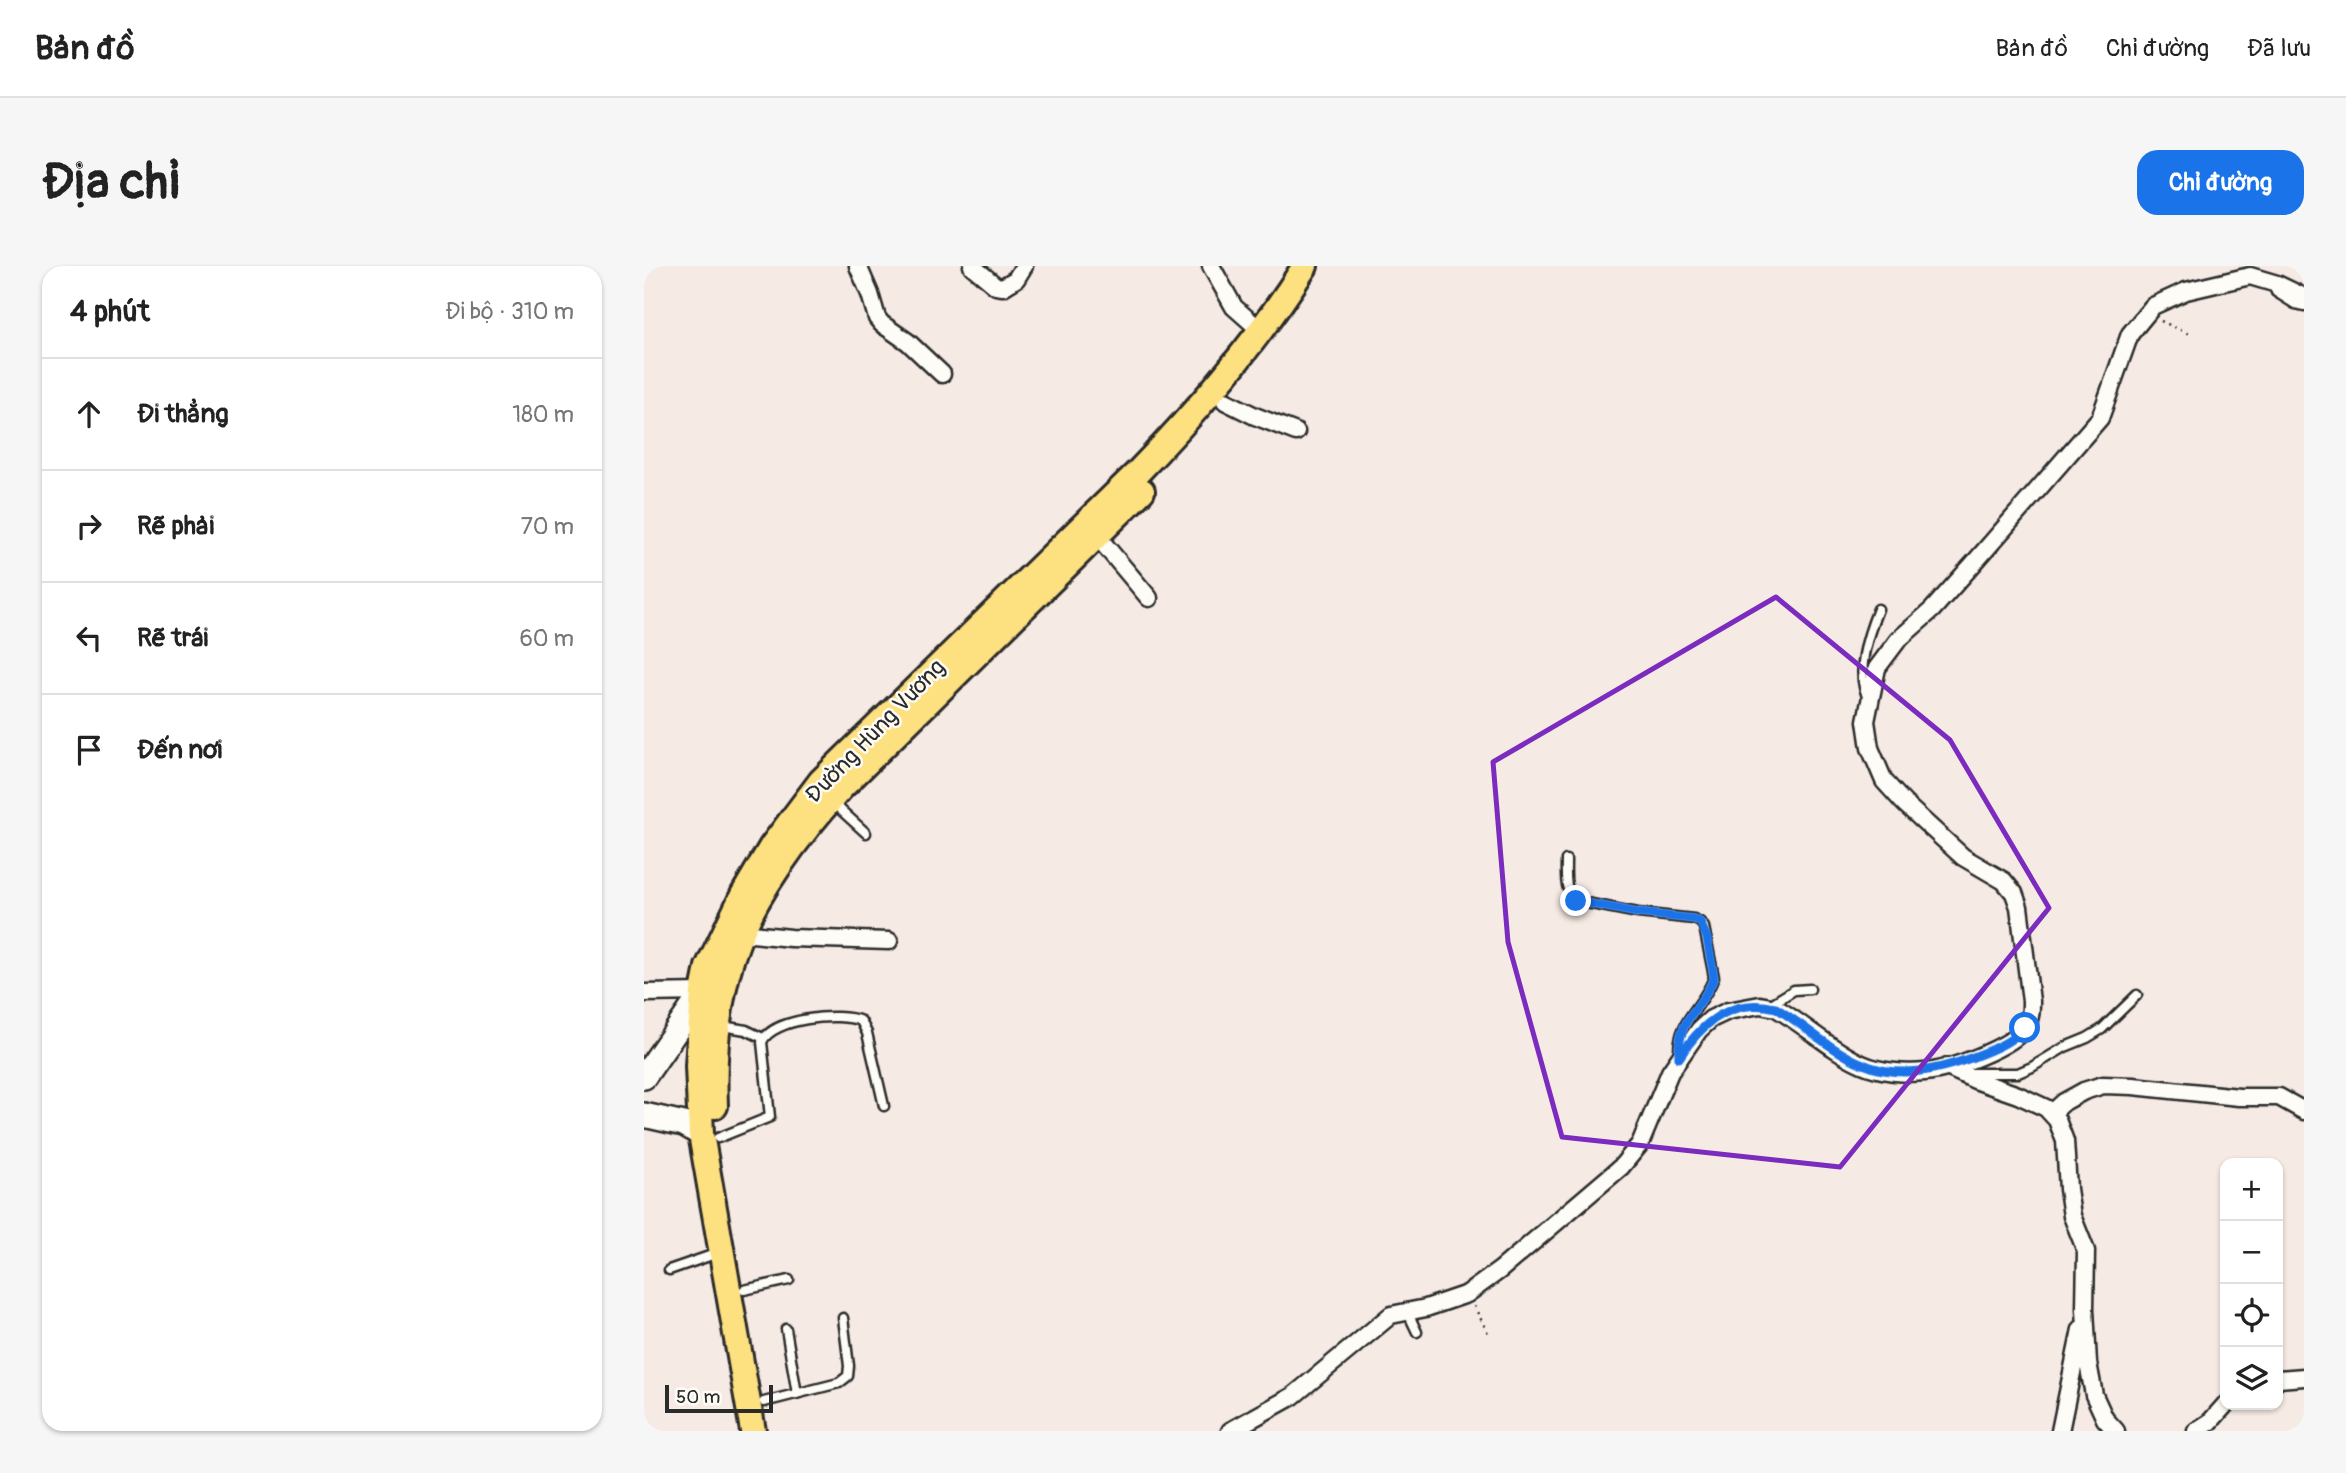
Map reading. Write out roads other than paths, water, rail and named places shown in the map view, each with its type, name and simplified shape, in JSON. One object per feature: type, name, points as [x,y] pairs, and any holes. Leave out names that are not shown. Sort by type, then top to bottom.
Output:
[{"type":"main road","name":"Đường Hùng Vương","points":[[753,1431],[712,1134],[698,1066],[713,994],[742,933],[789,851],[809,823],[1156,477],[1225,401],[1305,266]]},
{"type":"main road","name":"Đường Hùng Vương","points":[[712,1134],[719,1025],[713,994],[712,957],[743,895],[772,846],[821,781],[1184,424],[1234,365],[1267,334],[1321,266]]},
{"type":"main road","points":[[644,1077],[713,994]]},
{"type":"main road","points":[[644,1115],[712,1134]]},
{"type":"main road","name":"Đường Hùng Vương","points":[[729,1250],[744,1290],[769,1431]]},
{"type":"street","points":[[858,266],[877,318],[942,374]]},
{"type":"street","points":[[972,266],[996,286],[1003,288],[1016,279],[1024,266]]},
{"type":"street","points":[[1211,266],[1234,307],[1267,334]]},
{"type":"street","points":[[1230,1431],[1293,1396],[1391,1315],[1426,1308],[1467,1294],[1500,1270],[1621,1167],[1640,1144],[1661,1091],[1679,1058],[1699,1030],[1711,1019],[1728,1012],[1760,1005],[1768,1006],[1789,1016],[1864,1065],[1902,1072],[1954,1070],[2016,1038],[2031,1016],[2031,1001],[2019,907],[2014,893],[2004,881],[1963,857],[1904,803],[1884,780],[1870,748],[1866,721],[1877,668],[1898,640],[1931,610],[1974,563],[2100,418],[2130,334],[2153,306],[2186,291],[2250,276],[2277,284],[2304,297]]},
{"type":"street","points":[[1225,401],[1296,432]]},
{"type":"street","points":[[1097,536],[1149,598]]},
{"type":"street","points":[[742,933],[791,938],[889,941]]},
{"type":"street","points":[[644,993],[713,994]]},
{"type":"street","points":[[1954,1070],[2018,1095],[2052,1113],[2057,1119],[2065,1141],[2068,1189],[2073,1216],[2086,1251],[2085,1310],[2088,1363],[2094,1395],[2105,1419],[2116,1431]]},
{"type":"street","points":[[2052,1113],[2064,1102],[2084,1091],[2103,1085],[2239,1097],[2279,1097],[2304,1111]]},
{"type":"street","points":[[2060,1431],[2085,1310]]},
{"type":"street","points":[[2283,1379],[2304,1377]]},
{"type":"street","points":[[2196,1431],[2210,1422],[2221,1410]]},
{"type":"lane","points":[[2277,284],[2276,292],[2280,296],[2304,306]]},
{"type":"lane","points":[[1869,700],[1863,690],[1862,675],[1870,630],[1878,608]]},
{"type":"lane","points":[[830,800],[866,833]]},
{"type":"lane","points":[[1566,860],[1566,883],[1569,895],[1576,901],[1638,913],[1694,919],[1704,927],[1714,977],[1687,1020],[1678,1040],[1679,1058]]},
{"type":"lane","points":[[1768,1006],[1794,990],[1810,989]]},
{"type":"lane","points":[[1954,1070],[2018,1073],[2032,1068],[2065,1047],[2102,1029],[2137,995]]},
{"type":"lane","points":[[763,1038],[786,1023],[839,1016],[861,1021],[867,1033],[884,1106]]},
{"type":"lane","points":[[719,1025],[746,1030],[763,1038]]},
{"type":"lane","points":[[712,1134],[770,1117],[763,1038]]},
{"type":"lane","points":[[669,1270],[729,1250]]},
{"type":"lane","points":[[744,1290],[789,1280]]},
{"type":"lane","points":[[1407,1311],[1417,1332]]},
{"type":"lane","points":[[764,1402],[839,1383],[848,1376],[843,1318]]},
{"type":"lane","points":[[786,1329],[797,1394]]}]
